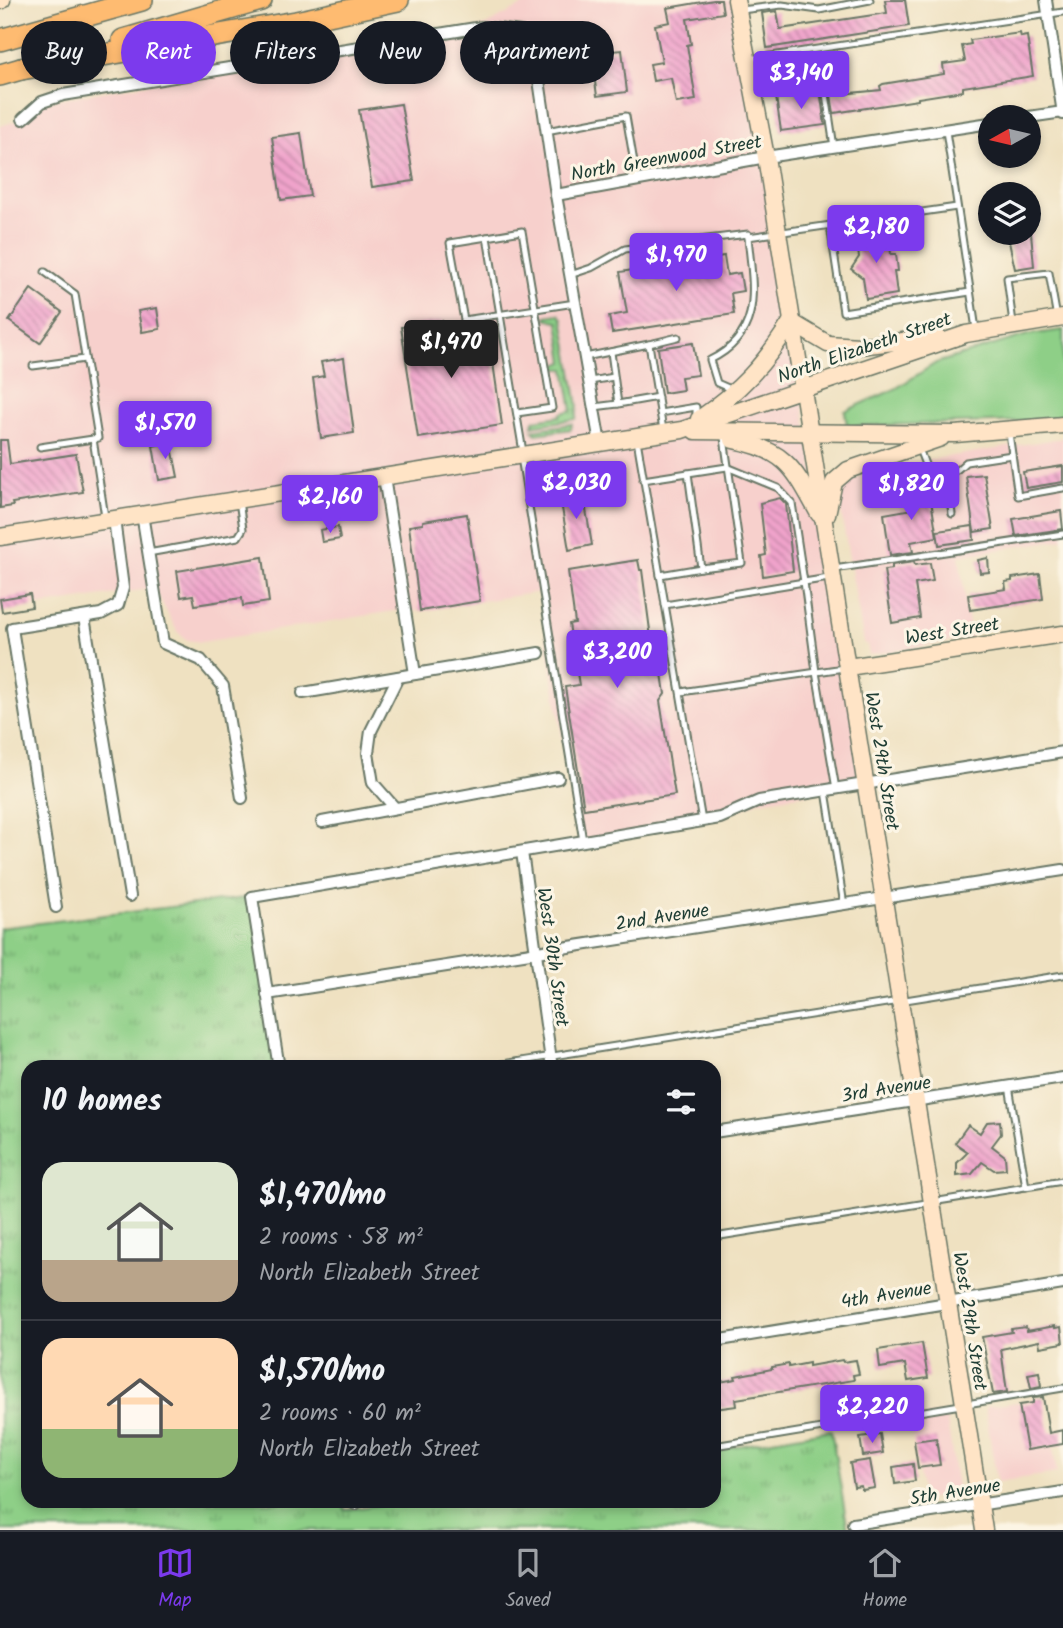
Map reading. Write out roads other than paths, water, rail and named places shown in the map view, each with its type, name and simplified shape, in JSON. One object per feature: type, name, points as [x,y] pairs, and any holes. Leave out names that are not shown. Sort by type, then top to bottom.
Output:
[{"type":"highway","points":[[0,40],[142,0]]},
{"type":"highway","points":[[107,44],[261,0]]},
{"type":"highway","points":[[107,54],[296,22],[398,0]]},
{"type":"highway","points":[[0,75],[21,69]]},
{"type":"main road","name":"West 29th Street","points":[[737,6],[766,157],[984,1530]]},
{"type":"main road","name":"North Elizabeth Street","points":[[0,537],[682,430],[971,333],[1060,318]]},
{"type":"main road","points":[[682,430],[728,399],[770,355],[791,322],[828,344],[848,345],[971,333]]},
{"type":"main road","name":"North Elizabeth Street","points":[[682,430],[810,434],[955,434],[1063,425]]},
{"type":"main road","points":[[682,430],[752,443],[774,452],[794,469],[824,523]]},
{"type":"main road","points":[[824,523],[834,482],[848,470],[955,434]]},
{"type":"main road","name":"West Street","points":[[848,667],[1063,634]]},
{"type":"street","points":[[1041,116],[1063,113],[1046,0]]},
{"type":"street","points":[[23,119],[42,102],[63,95],[482,27],[521,32],[539,80],[556,195],[600,443]]},
{"type":"street","name":"North Greenwood Street","points":[[556,195],[766,157],[978,125]]},
{"type":"street","points":[[384,477],[415,674]]},
{"type":"street","points":[[142,514],[163,643],[201,660],[223,686],[242,798]]},
{"type":"street","points":[[56,907],[12,628],[101,614],[118,605],[123,588],[109,520]]},
{"type":"street","points":[[84,617],[130,896]]},
{"type":"street","points":[[303,693],[539,653]]},
{"type":"street","points":[[396,808],[373,783],[368,753],[371,732],[398,677]]},
{"type":"street","points":[[278,1060],[252,897],[720,818],[759,802],[1063,752]]},
{"type":"street","points":[[322,822],[558,778]]},
{"type":"street","name":"West 30th Street","points":[[522,852],[551,1060]]},
{"type":"street","name":"2nd Avenue","points":[[267,994],[1063,870]]},
{"type":"street","name":"3rd Avenue","points":[[721,1131],[1063,1078]]},
{"type":"street","name":"4th Avenue","points":[[721,1339],[1063,1284]]},
{"type":"street","name":"5th Avenue","points":[[853,1524],[1063,1492]]},
{"type":"lane","points":[[737,6],[782,5],[819,10],[870,0]]},
{"type":"lane","points":[[747,59],[1063,12]]},
{"type":"lane","points":[[752,84],[823,74],[834,147]]},
{"type":"lane","points":[[546,131],[626,116],[637,180]]},
{"type":"lane","points":[[946,130],[970,292],[971,333]]},
{"type":"lane","points":[[748,237],[957,207]]},
{"type":"lane","points":[[831,226],[843,312],[970,292]]},
{"type":"lane","points":[[517,413],[552,408],[535,309],[522,231],[450,243],[464,320],[500,314],[535,309],[575,303]]},
{"type":"lane","points":[[570,275],[591,268],[625,249],[748,234],[752,282],[751,319],[726,352],[710,360],[717,383],[736,391]]},
{"type":"lane","points":[[487,237],[583,841]]},
{"type":"lane","points":[[40,447],[98,438],[75,294],[45,272]]},
{"type":"lane","points":[[1014,326],[1007,278],[1049,272],[1060,318]]},
{"type":"lane","points":[[585,357],[678,337]]},
{"type":"lane","points":[[649,344],[664,433]]},
{"type":"lane","points":[[611,352],[618,404]]},
{"type":"lane","points":[[33,366],[85,359]]},
{"type":"lane","points":[[590,381],[614,377]]},
{"type":"lane","points":[[594,407],[658,397]]},
{"type":"lane","points":[[660,413],[696,407],[696,420]]},
{"type":"lane","points":[[1009,429],[1018,496],[1063,488]]},
{"type":"lane","points":[[636,437],[702,821]]},
{"type":"lane","points":[[660,575],[742,563],[724,438]]},
{"type":"lane","points":[[93,439],[109,520]]},
{"type":"lane","points":[[918,446],[926,467],[933,474],[957,470],[965,462],[1012,455]]},
{"type":"lane","points":[[643,480],[727,467],[778,488],[792,503],[816,672],[844,905]]},
{"type":"lane","points":[[946,472],[952,514]]},
{"type":"lane","points":[[688,473],[701,568]]},
{"type":"lane","points":[[148,554],[238,537],[243,530],[239,499]]},
{"type":"lane","points":[[665,605],[804,582],[832,573],[1063,534]]},
{"type":"lane","points":[[681,692],[848,667]]},
{"type":"lane","points":[[562,1060],[1063,975]]},
{"type":"lane","points":[[1009,1086],[1026,1187]]},
{"type":"lane","points":[[721,1236],[1063,1181]]},
{"type":"lane","points":[[721,1445],[1063,1388]]}]
